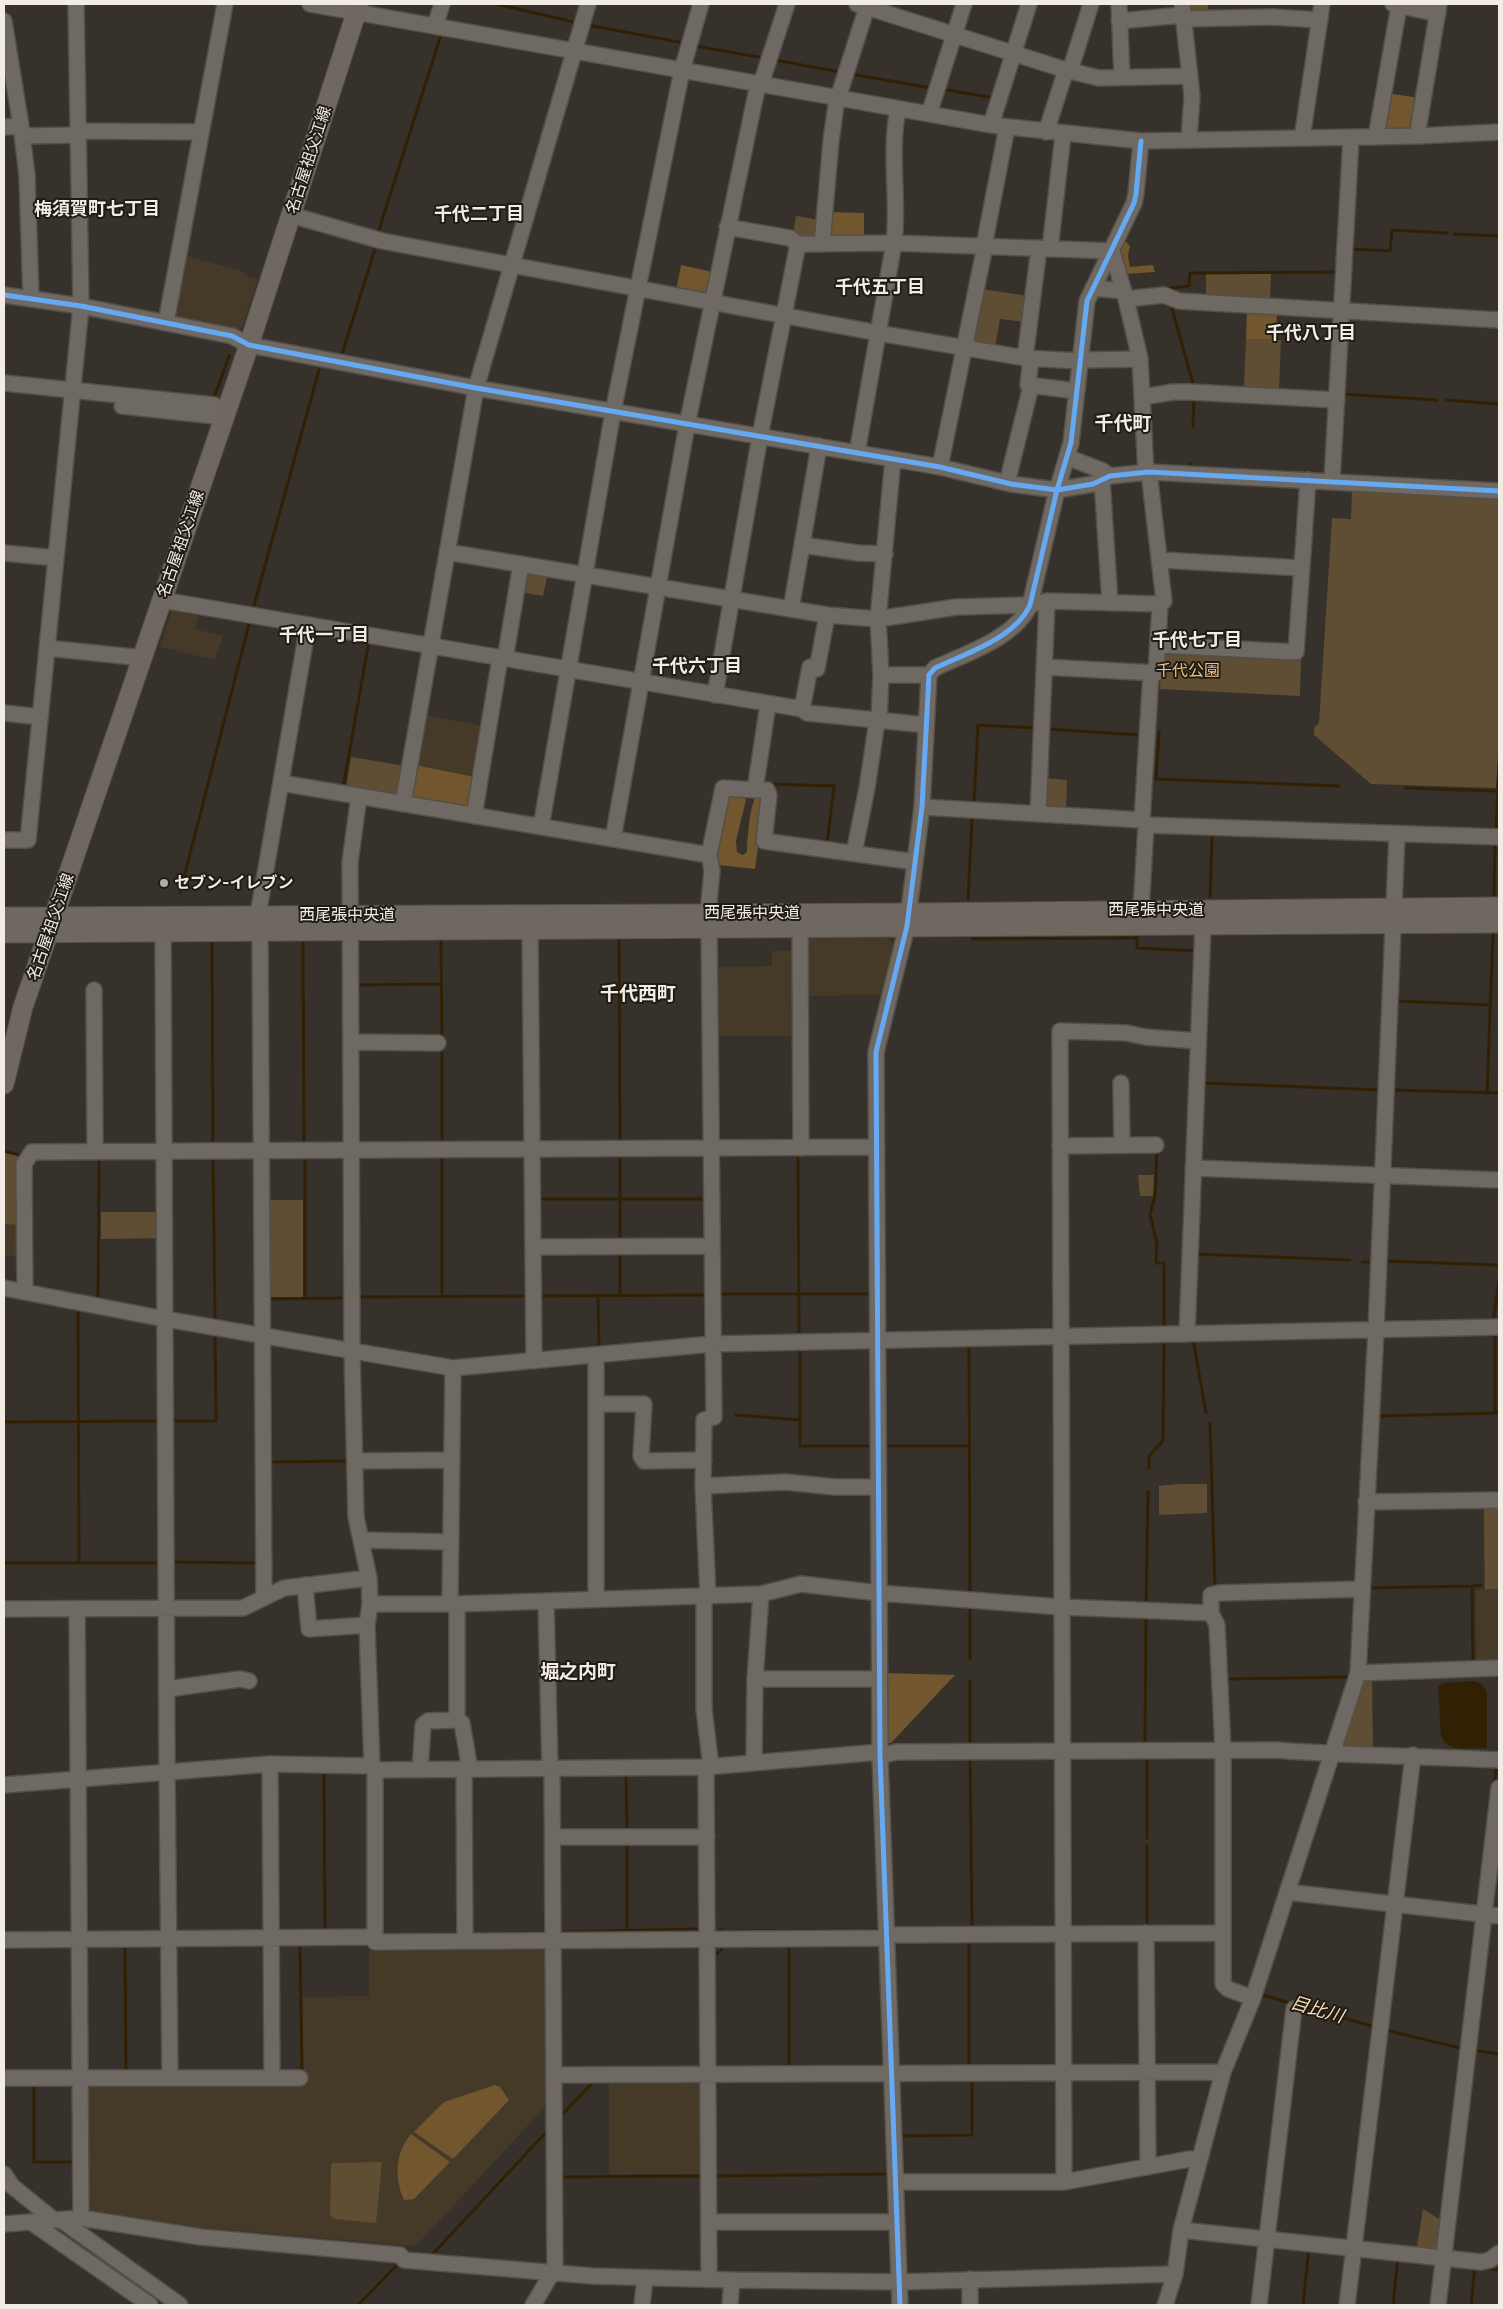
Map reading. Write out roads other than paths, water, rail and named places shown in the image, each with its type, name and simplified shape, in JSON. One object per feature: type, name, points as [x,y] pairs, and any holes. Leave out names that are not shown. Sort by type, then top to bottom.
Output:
[{"type":"main road","name":"名古屋祖父江線","points":[[4,1084],[23,1007],[249,345],[358,8]]},
{"type":"main road","name":"西尾張中央道","points":[[4,933],[52,924],[908,920],[1203,925],[1393,916],[1499,907]]},
{"type":"main road","name":"西尾張中央道","points":[[351,923],[530,928],[709,920],[800,927],[908,920],[1141,910],[1393,916],[1499,923]]},
{"type":"main road","name":"西尾張中央道","points":[[4,917],[52,924],[163,932],[259,923]]},
{"type":"street","points":[[4,840],[28,840],[81,306],[76,4]]},
{"type":"street","points":[[162,322],[196,135],[219,35],[224,4]]},
{"type":"street","points":[[310,4],[358,8],[435,26],[573,51],[991,125],[1063,134],[1140,141],[1350,138],[1499,132]]},
{"type":"street","points":[[435,26],[442,4]]},
{"type":"street","points":[[404,804],[476,388],[588,4]]},
{"type":"street","points":[[541,827],[614,412],[638,288],[682,70],[701,4]]},
{"type":"street","points":[[613,839],[687,425],[727,227],[760,84],[786,4]]},
{"type":"street","points":[[929,114],[964,4]]},
{"type":"street","points":[[991,125],[1029,4]]},
{"type":"street","points":[[1046,132],[1091,4]]},
{"type":"street","points":[[1119,4],[1122,77]]},
{"type":"street","points":[[1302,138],[1322,4]]},
{"type":"street","points":[[822,244],[830,141],[838,98],[864,5],[1013,54],[1068,71],[1099,78],[1190,76]]},
{"type":"street","points":[[1376,137],[1396,5],[1439,9],[1417,136]]},
{"type":"street","points":[[1119,21],[1183,12],[1320,20]]},
{"type":"street","points":[[1183,12],[1192,96],[1189,140]]},
{"type":"street","points":[[4,22],[22,131],[28,184],[31,298]]},
{"type":"street","points":[[857,453],[894,243],[896,220],[893,134],[898,109]]},
{"type":"street","points":[[4,127],[22,131],[78,134],[196,135]]},
{"type":"street","points":[[940,468],[1007,127]]},
{"type":"street","points":[[1007,483],[1030,386],[1028,386],[1028,358],[1063,134]]},
{"type":"street","points":[[1332,481],[1350,138]]},
{"type":"street","points":[[900,2305],[880,1754],[876,1052],[908,920],[922,806],[929,675],[936,668],[1014,628],[1025,616],[1030,605],[1057,490],[1071,443],[1086,301],[1112,251],[1136,194],[1140,141]]},
{"type":"street","points":[[291,216],[382,241],[964,348],[1028,358],[1080,360],[1140,359]]},
{"type":"street","points":[[727,227],[790,238],[798,244],[894,243],[1112,251]]},
{"type":"street","points":[[715,695],[760,436],[798,244]]},
{"type":"street","points":[[1045,667],[1156,673],[1160,604],[1164,601],[1147,472],[1140,359],[1125,295],[1112,251]]},
{"type":"street","points":[[1093,288],[1125,295],[1164,295],[1180,301],[1499,320]]},
{"type":"street","points":[[4,295],[81,306],[232,336],[249,345],[476,388],[893,459],[1007,483],[1057,490],[1093,484],[1106,478],[1147,472],[1499,491]]},
{"type":"street","points":[[4,383],[224,417]]},
{"type":"street","points":[[1030,386],[1077,391]]},
{"type":"street","points":[[1143,397],[1173,392],[1190,392],[1198,394],[1337,400]]},
{"type":"street","points":[[4,393],[72,395]]},
{"type":"street","points":[[791,609],[818,446]]},
{"type":"street","points":[[1067,457],[1103,471],[1106,478],[1110,603]]},
{"type":"street","points":[[854,853],[878,721],[881,675],[878,619],[893,459]]},
{"type":"street","points":[[1158,645],[1296,652],[1308,480]]},
{"type":"street","points":[[802,545],[858,553],[884,554]]},
{"type":"street","points":[[447,552],[827,615],[878,619],[956,607],[1030,605],[1047,601],[1160,604]]},
{"type":"street","points":[[4,553],[56,558]]},
{"type":"street","points":[[1160,560],[1302,568]]},
{"type":"street","points":[[474,816],[521,564]]},
{"type":"street","points":[[162,600],[802,709],[807,713],[926,726]]},
{"type":"street","points":[[1038,814],[1047,601]]},
{"type":"street","points":[[802,709],[810,667],[817,669],[827,615]]},
{"type":"street","points":[[264,1597],[259,923],[308,625]]},
{"type":"street","points":[[47,648],[143,658]]},
{"type":"street","points":[[1141,910],[1151,673]]},
{"type":"street","points":[[881,675],[929,675]]},
{"type":"street","points":[[754,790],[768,704]]},
{"type":"street","points":[[4,713],[40,717]]},
{"type":"street","points":[[281,783],[709,855]]},
{"type":"street","points":[[708,2279],[707,1838],[709,1767],[704,1709],[706,1596],[703,1486],[704,1420],[714,1417],[709,920],[712,870],[709,855],[723,788],[766,790],[769,795],[764,842],[915,862]]},
{"type":"street","points":[[359,796],[350,862],[352,1351],[356,1517],[369,1578],[370,1604],[367,1625],[373,1768],[375,1942],[1222,1933]]},
{"type":"street","points":[[922,806],[1144,822],[1396,835],[1499,837]]},
{"type":"street","points":[[1165,2305],[1175,2274],[1182,2230],[1222,2072],[1254,1998],[1358,1673],[1376,1330],[1396,835]]},
{"type":"street","points":[[1187,1334],[1203,925]]},
{"type":"street","points":[[800,927],[801,1148]]},
{"type":"street","points":[[530,928],[534,1361]]},
{"type":"street","points":[[163,932],[170,2078]]},
{"type":"street","points":[[94,990],[95,1152]]},
{"type":"street","points":[[1064,2182],[1060,1031],[1127,1033],[1145,1037],[1198,1041]]},
{"type":"street","points":[[351,1042],[438,1043]]},
{"type":"street","points":[[1122,1082],[1122,1145]]},
{"type":"street","points":[[1060,1146],[1156,1145]]},
{"type":"street","points":[[25,1292],[24,1164],[32,1152],[877,1147]]},
{"type":"street","points":[[1194,1168],[1499,1180]]},
{"type":"street","points":[[533,1247],[711,1246]]},
{"type":"street","points":[[4,1288],[165,1319],[453,1368],[712,1344],[1499,1327]]},
{"type":"street","points":[[596,1355],[594,1541],[596,1598]]},
{"type":"street","points":[[453,1368],[451,1542],[457,1720]]},
{"type":"street","points":[[596,1404],[644,1404],[640,1456],[644,1461],[704,1460]]},
{"type":"street","points":[[355,1461],[452,1460]]},
{"type":"street","points":[[703,1486],[785,1482],[835,1487],[878,1487]]},
{"type":"street","points":[[1366,1502],[1499,1500]]},
{"type":"street","points":[[361,1540],[451,1542]]},
{"type":"street","points":[[4,1609],[243,1608],[284,1588],[369,1578]]},
{"type":"street","points":[[370,1604],[454,1604],[761,1594],[801,1584],[879,1593],[1061,1607],[1211,1613]]},
{"type":"street","points":[[305,1586],[309,1630],[367,1625]]},
{"type":"street","points":[[1254,1998],[1228,1989],[1223,1984],[1222,1750],[1217,1625],[1211,1613],[1211,1595],[1219,1593],[1362,1589]]},
{"type":"street","points":[[754,1763],[755,1679],[761,1594]]},
{"type":"street","points":[[533,2305],[554,2274],[553,1837],[546,1601]]},
{"type":"street","points":[[77,1609],[81,2218]]},
{"type":"street","points":[[1358,1673],[1499,1668]]},
{"type":"street","points":[[167,1689],[240,1678],[249,1681]]},
{"type":"street","points":[[755,1679],[879,1679]]},
{"type":"street","points":[[420,1770],[423,1725],[428,1721],[457,1720],[462,1723],[467,1770],[465,1941]]},
{"type":"street","points":[[4,1784],[270,1764],[420,1770],[709,1767],[880,1754],[885,1756],[889,1752],[1276,1750],[1499,1760]]},
{"type":"street","points":[[1347,2305],[1412,1755]]},
{"type":"street","points":[[270,1764],[272,2078]]},
{"type":"street","points":[[1438,2305],[1492,1915],[1499,1788]]},
{"type":"street","points":[[553,1837],[707,1838]]},
{"type":"street","points":[[1287,1892],[1492,1915]]},
{"type":"street","points":[[1146,1933],[1148,2167]]},
{"type":"street","points":[[4,1940],[375,1937]]},
{"type":"street","points":[[1259,2305],[1294,2009]]},
{"type":"street","points":[[554,2075],[1222,2072]]},
{"type":"street","points":[[4,2078],[300,2078]]},
{"type":"street","points":[[896,2182],[1064,2182],[1199,2159]]},
{"type":"street","points":[[4,2174],[12,2186],[57,2220],[180,2305]]},
{"type":"street","points":[[4,2224],[81,2218],[201,2237],[400,2255],[404,2260],[554,2274],[645,2278],[899,2282],[1175,2274]]},
{"type":"street","points":[[32,2222],[150,2305]]},
{"type":"street","points":[[709,2222],[897,2222]]},
{"type":"street","points":[[1182,2230],[1481,2262],[1490,2260],[1499,2254]]},
{"type":"street","points":[[642,2305],[645,2278]]},
{"type":"street","points":[[970,2279],[970,2305]]},
{"type":"street","points":[[730,2305],[732,2280]]},
{"type":"waterway","points":[[496,4],[578,23]]},
{"type":"waterway","points":[[587,25],[684,43]]},
{"type":"waterway","points":[[378,233],[440,38]]},
{"type":"waterway","points":[[694,48],[695,46],[764,58]]},
{"type":"waterway","points":[[774,60],[841,72]]},
{"type":"waterway","points":[[851,74],[931,88]]},
{"type":"waterway","points":[[942,89],[994,98]]},
{"type":"waterway","points":[[1350,249],[1390,251],[1392,230],[1447,233]]},
{"type":"waterway","points":[[1454,234],[1499,236]]},
{"type":"waterway","points":[[341,357],[376,246]]},
{"type":"waterway","points":[[1166,289],[1189,286],[1190,273],[1339,272]]},
{"type":"waterway","points":[[1171,305],[1194,387],[1196,387]]},
{"type":"waterway","points":[[213,401],[229,356]]},
{"type":"waterway","points":[[253,609],[319,370]]},
{"type":"waterway","points":[[1342,394],[1437,400]]},
{"type":"waterway","points":[[1193,427],[1194,398]]},
{"type":"waterway","points":[[1446,400],[1499,404]]},
{"type":"waterway","points":[[1190,464],[1190,469]]},
{"type":"waterway","points":[[180,893],[250,620]]},
{"type":"waterway","points":[[343,788],[369,641]]},
{"type":"waterway","points":[[974,803],[978,725],[1036,728]]},
{"type":"waterway","points":[[1047,729],[1140,735]]},
{"type":"waterway","points":[[1159,732],[1156,779],[1339,786]]},
{"type":"waterway","points":[[1496,832],[1499,765]]},
{"type":"waterway","points":[[767,784],[834,786],[827,844]]},
{"type":"waterway","points":[[1405,788],[1498,791]]},
{"type":"waterway","points":[[968,899],[972,820]]},
{"type":"waterway","points":[[1210,897],[1212,837]]},
{"type":"waterway","points":[[1494,895],[1495,841]]},
{"type":"waterway","points":[[1487,1093],[1493,935]]},
{"type":"waterway","points":[[972,939],[1137,938],[1137,948],[1198,951]]},
{"type":"waterway","points":[[619,940],[620,1145]]},
{"type":"waterway","points":[[441,941],[442,1041]]},
{"type":"waterway","points":[[303,942],[304,1146]]},
{"type":"waterway","points":[[212,943],[213,1147]]},
{"type":"waterway","points":[[358,985],[441,984]]},
{"type":"waterway","points":[[1397,1001],[1490,1005]]},
{"type":"waterway","points":[[442,1047],[442,1146]]},
{"type":"waterway","points":[[1202,1083],[1382,1090]]},
{"type":"waterway","points":[[1392,1090],[1499,1093]]},
{"type":"waterway","points":[[1157,1150],[1155,1196],[1150,1214],[1157,1244],[1156,1263],[1164,1263],[1164,1329]]},
{"type":"waterway","points":[[4,1151],[24,1156]]},
{"type":"waterway","points":[[798,1154],[799,1337]]},
{"type":"waterway","points":[[305,1155],[305,1298]]},
{"type":"waterway","points":[[442,1155],[442,1296]]},
{"type":"waterway","points":[[620,1155],[620,1241]]},
{"type":"waterway","points":[[98,1300],[99,1156]]},
{"type":"waterway","points":[[213,1156],[216,1322]]},
{"type":"waterway","points":[[538,1199],[706,1199]]},
{"type":"waterway","points":[[620,1251],[620,1295]]},
{"type":"waterway","points":[[1195,1254],[1350,1260]]},
{"type":"waterway","points":[[1386,1261],[1496,1265]]},
{"type":"waterway","points":[[1362,1262],[1373,1262]]},
{"type":"waterway","points":[[1493,1323],[1499,1279]]},
{"type":"waterway","points":[[717,1294],[871,1294]]},
{"type":"waterway","points":[[598,1295],[599,1350]]},
{"type":"waterway","points":[[538,1296],[706,1295]]},
{"type":"waterway","points":[[357,1297],[528,1296]]},
{"type":"waterway","points":[[268,1299],[348,1298]]},
{"type":"waterway","points":[[78,1309],[79,1563]]},
{"type":"waterway","points":[[171,1421],[216,1421],[215,1333]]},
{"type":"waterway","points":[[1495,1333],[1495,1413]]},
{"type":"waterway","points":[[1149,1468],[1149,1456],[1162,1442],[1163,1436],[1164,1340]]},
{"type":"waterway","points":[[1193,1340],[1206,1413]]},
{"type":"waterway","points":[[969,1345],[970,1596]]},
{"type":"waterway","points":[[800,1347],[800,1446],[873,1446]]},
{"type":"waterway","points":[[1376,1416],[1499,1413]]},
{"type":"waterway","points":[[736,1415],[800,1420]]},
{"type":"waterway","points":[[4,1422],[160,1421]]},
{"type":"waterway","points":[[1210,1423],[1215,1589]]},
{"type":"waterway","points":[[884,1446],[970,1446]]},
{"type":"waterway","points":[[268,1462],[349,1461]]},
{"type":"waterway","points":[[1144,1604],[1146,1604],[1148,1492]]},
{"type":"waterway","points":[[171,1562],[259,1563]]},
{"type":"waterway","points":[[4,1563],[161,1563]]},
{"type":"waterway","points":[[1473,1664],[1472,1586],[1481,1585]]},
{"type":"waterway","points":[[1367,1588],[1472,1586]]},
{"type":"waterway","points":[[970,1605],[970,1659]]},
{"type":"waterway","points":[[1145,1745],[1146,1615]]},
{"type":"waterway","points":[[1225,1679],[1351,1677]]},
{"type":"waterway","points":[[970,1681],[970,1745]]},
{"type":"waterway","points":[[970,1757],[972,1929]]},
{"type":"waterway","points":[[1147,1758],[1147,1838]]},
{"type":"waterway","points":[[1494,1786],[1496,1769]]},
{"type":"waterway","points":[[324,1772],[325,1934]]},
{"type":"waterway","points":[[626,1774],[627,1833]]},
{"type":"waterway","points":[[627,1842],[627,1930]]},
{"type":"waterway","points":[[1147,1846],[1147,1928]]},
{"type":"waterway","points":[[562,1932],[697,1929]]},
{"type":"waterway","points":[[730,1931],[877,1930]]},
{"type":"waterway","points":[[473,1934],[544,1933]]},
{"type":"waterway","points":[[428,1934],[457,1934]]},
{"type":"waterway","points":[[969,1938],[969,2068]]},
{"type":"waterway","points":[[300,1943],[302,2072]]},
{"type":"waterway","points":[[125,1944],[126,2073]]},
{"type":"waterway","points":[[789,1947],[789,2069]]},
{"type":"waterway","points":[[713,1957],[723,1948]]},
{"type":"waterway","name":"目比川","points":[[1259,1994],[1293,2004]]},
{"type":"waterway","name":"目比川","points":[[1299,2005],[1375,2027],[1375,2025]]},
{"type":"waterway","name":"目比川","points":[[1385,2030],[1460,2048]]},
{"type":"waterway","name":"目比川","points":[[1479,2051],[1499,2054]]},
{"type":"waterway","points":[[899,2136],[972,2135],[972,2077]]},
{"type":"waterway","points":[[560,2117],[595,2080]]},
{"type":"waterway","points":[[1200,2129],[1213,2082]]},
{"type":"waterway","points":[[34,2083],[34,2162],[76,2162]]},
{"type":"waterway","points":[[429,2258],[549,2129]]},
{"type":"waterway","points":[[714,2176],[890,2174]]},
{"type":"waterway","points":[[559,2177],[703,2176]]},
{"type":"waterway","points":[[1303,2305],[1309,2248]]},
{"type":"waterway","points":[[1393,2305],[1398,2258]]},
{"type":"waterway","points":[[358,2305],[397,2265]]},
{"type":"waterway","points":[[1471,2305],[1475,2267]]},
{"type":"waterway","points":[[1484,2268],[1499,2270]]},
{"type":"place","name":"セブン-イレブン","points":[[164,883]]},
{"type":"district","name":"梅須賀町七丁目","points":[[97,210]]},
{"type":"district","name":"千代二丁目","points":[[479,215]]},
{"type":"district","name":"千代五丁目","points":[[880,288]]},
{"type":"district","name":"千代八丁目","points":[[1311,334]]},
{"type":"district","name":"千代町","points":[[1123,424]]},
{"type":"district","name":"千代一丁目","points":[[324,636]]},
{"type":"district","name":"千代七丁目","points":[[1197,641]]},
{"type":"district","name":"千代六丁目","points":[[697,667]]},
{"type":"district","name":"千代西町","points":[[638,994]]},
{"type":"district","name":"堀之内町","points":[[578,1672]]},
{"type":"park label","name":"千代公園","points":[[1188,671]]}]
